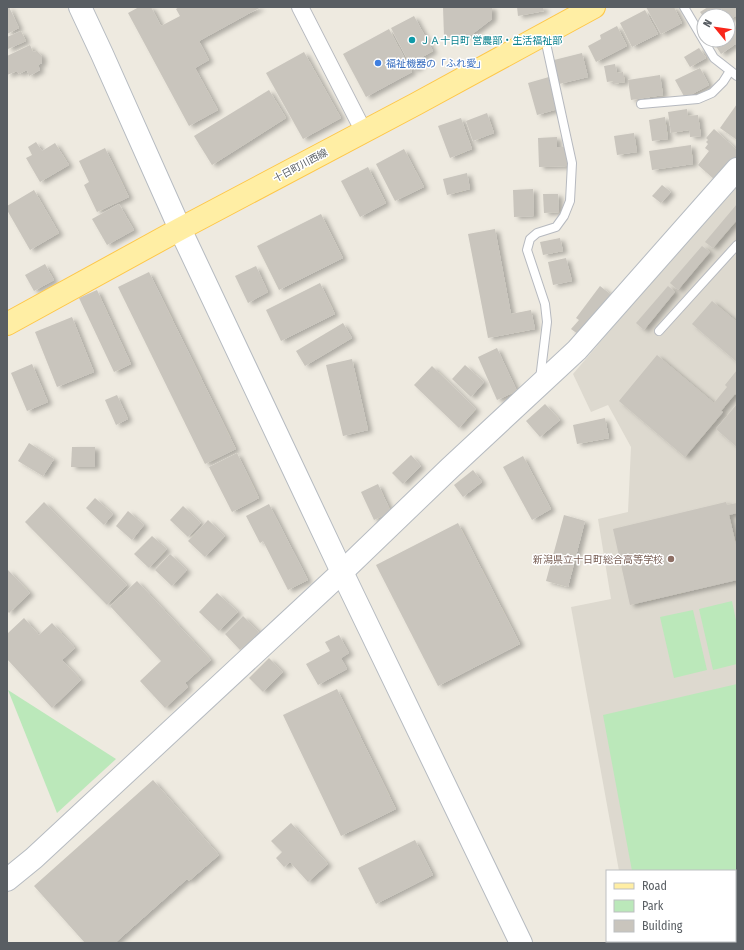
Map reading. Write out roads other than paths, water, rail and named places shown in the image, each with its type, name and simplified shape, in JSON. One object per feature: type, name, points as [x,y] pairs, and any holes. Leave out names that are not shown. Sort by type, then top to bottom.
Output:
[{"type":"main road","name":"十日町川西線","points":[[7,324],[180,229],[364,132],[594,7]]},
{"type":"street","points":[[80,7],[180,229],[342,572],[521,943]]},
{"type":"street","points":[[300,7],[364,132]]},
{"type":"street","points":[[7,880],[40,852],[342,572],[450,468],[577,350],[737,169]]},
{"type":"lane","points":[[641,104],[698,99],[712,93],[734,74],[714,58],[684,7]]},
{"type":"lane","points":[[539,385],[547,322],[544,304],[527,250],[530,239],[537,233],[556,227],[564,216],[570,201],[572,163],[544,34]]},
{"type":"lane","points":[[659,331],[737,245]]},
{"type":"place","name":"ＪＡ十日町 営農部・生活福祉部","points":[[412,40]]},
{"type":"place","name":"福祉機器の「ふれ愛」","points":[[378,63]]},
{"type":"place","name":"新潟県立十日町総合高等学校","points":[[671,559]]}]
